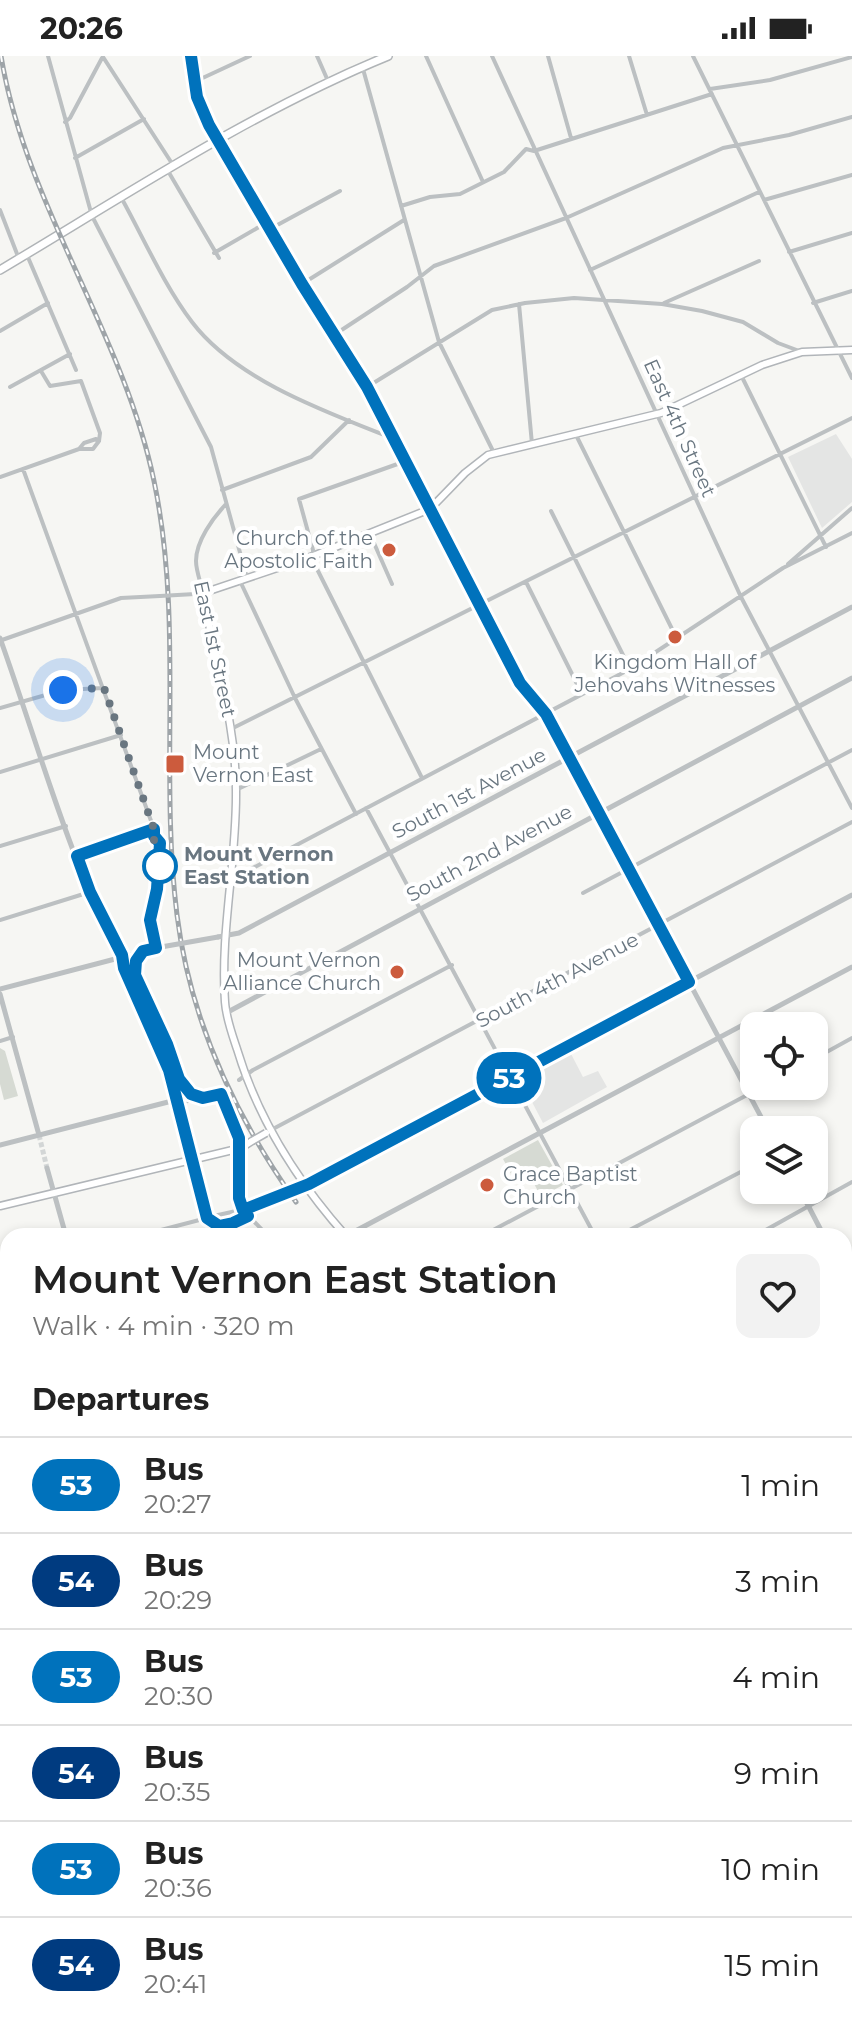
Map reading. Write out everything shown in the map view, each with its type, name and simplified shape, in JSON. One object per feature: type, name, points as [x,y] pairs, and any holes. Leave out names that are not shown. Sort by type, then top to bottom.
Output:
[{"type":"main road","points":[[0,270],[218,141],[328,81],[388,56]]},
{"type":"main road","points":[[199,594],[313,556],[430,509],[481,459],[495,453],[655,415],[762,365],[802,352],[852,350]]},
{"type":"main road","name":"East 1st Street","points":[[199,594],[231,729],[236,790],[232,879],[222,936],[226,1013],[242,1078],[292,1191],[336,1228]]},
{"type":"main road","points":[[0,1206],[241,1148],[266,1133]]},
{"type":"street","points":[[48,56],[92,216],[211,447],[243,580],[295,698],[356,814]]},
{"type":"street","points":[[65,122],[103,56],[144,119],[219,258]]},
{"type":"street","points":[[191,56],[202,111],[218,141],[367,387],[520,683],[546,714],[740,1078]]},
{"type":"street","points":[[194,82],[250,56]]},
{"type":"street","points":[[317,56],[328,81]]},
{"type":"street","points":[[426,56],[483,182]]},
{"type":"street","name":"East 4th Street","points":[[492,56],[741,597],[852,808]]},
{"type":"street","points":[[548,56],[571,138]]},
{"type":"street","points":[[629,56],[647,115]]},
{"type":"street","points":[[693,56],[852,378]]},
{"type":"street","points":[[401,206],[430,197],[460,194],[504,172],[526,149],[534,151],[711,91],[770,80],[852,57]]},
{"type":"street","points":[[362,67],[439,342],[495,453]]},
{"type":"street","points":[[334,335],[434,266],[566,218],[697,158],[736,144],[789,135],[852,117]]},
{"type":"street","points":[[75,158],[144,119]]},
{"type":"street","points":[[764,200],[852,175]]},
{"type":"street","points":[[214,253],[340,191]]},
{"type":"street","points":[[590,270],[760,192]]},
{"type":"street","points":[[122,199],[178,300],[207,340],[266,382],[394,439]]},
{"type":"street","points":[[0,210],[48,303],[76,370]]},
{"type":"street","points":[[302,284],[404,220]]},
{"type":"street","points":[[789,252],[852,233]]},
{"type":"street","points":[[662,304],[759,261]]},
{"type":"street","points":[[813,303],[852,291]]},
{"type":"street","points":[[367,387],[492,310],[574,298],[662,304],[743,322],[778,343],[802,352]]},
{"type":"street","points":[[0,331],[48,303]]},
{"type":"street","points":[[519,304],[532,444]]},
{"type":"street","points":[[10,387],[70,354]]},
{"type":"street","points":[[41,371],[50,386],[81,381],[100,433],[93,449],[79,449]]},
{"type":"street","points":[[741,375],[826,547]]},
{"type":"street","points":[[231,729],[852,418]]},
{"type":"street","points":[[222,490],[311,457],[349,420]]},
{"type":"street","points":[[576,435],[677,639]]},
{"type":"street","points":[[0,477],[79,449],[92,439],[99,441]]},
{"type":"street","points":[[406,461],[299,499],[313,561],[422,778]]},
{"type":"street","points":[[23,469],[154,829],[154,873],[147,908],[159,947]]},
{"type":"street","name":"East 1st Street","points":[[199,594],[198,550],[226,503]]},
{"type":"street","points":[[232,879],[630,669],[783,568],[852,508]]},
{"type":"street","points":[[551,511],[630,669]]},
{"type":"street","points":[[783,568],[852,533]]},
{"type":"street","points":[[370,534],[392,584]]},
{"type":"street","points":[[526,582],[582,694]]},
{"type":"street","points":[[199,594],[121,598],[0,640],[90,892],[135,975],[179,1079],[187,1091],[203,1098]]},
{"type":"street","name":"South 1st Avenue","points":[[0,992],[122,955],[239,933],[852,607]]},
{"type":"street","name":"South 2nd Avenue","points":[[226,1013],[852,678]]},
{"type":"street","points":[[0,708],[63,690],[104,688]]},
{"type":"street","points":[[0,772],[121,735]]},
{"type":"street","points":[[236,790],[321,749]]},
{"type":"street","points":[[583,893],[852,750]]},
{"type":"street","points":[[366,808],[591,1228]]},
{"type":"street","name":"South 4th Avenue","points":[[266,1133],[852,822]]},
{"type":"street","points":[[0,846],[66,826]]},
{"type":"street","points":[[77,856],[154,829]]},
{"type":"street","points":[[0,920],[90,892]]},
{"type":"street","points":[[292,1191],[852,895]]},
{"type":"street","points":[[135,975],[136,961],[143,951]]},
{"type":"street","points":[[122,955],[124,968],[156,1028],[180,1102],[209,1228]]},
{"type":"street","points":[[242,1078],[452,965]]},
{"type":"street","points":[[361,1228],[852,967]]},
{"type":"street","points":[[0,992],[39,1135]]},
{"type":"street","points":[[0,1041],[13,1037]]},
{"type":"street","points":[[828,1051],[852,1038]]},
{"type":"street","points":[[179,1079],[180,1102]]},
{"type":"street","points":[[0,1145],[172,1101],[224,1093],[241,1148],[239,1198],[243,1210],[260,1228]]},
{"type":"street","points":[[497,1228],[740,1100]]},
{"type":"street","points":[[47,1168],[64,1228]]},
{"type":"street","points":[[633,1228],[740,1172]]},
{"type":"street","points":[[770,1228],[852,1182]]},
{"type":"street","points":[[807,1204],[820,1228]]},
{"type":"street","points":[[169,1228],[243,1210],[252,1205]]},
{"type":"shaded area","points":[[836,434],[852,459],[852,502],[822,528],[788,457]]},
{"type":"shaded area","points":[[0,1048],[5,1051],[18,1096],[4,1100],[0,1084]]},
{"type":"shaded area","points":[[569,1050],[583,1077],[598,1071],[607,1087],[543,1123],[520,1079]]},
{"type":"shaded area","points":[[538,1140],[563,1185],[541,1197],[529,1174],[515,1181],[503,1159]]},
{"type":"tunnel","points":[[39,1135],[47,1168]]},
{"type":"tunnel","points":[[252,1205],[280,1196]]},
{"type":"railway","points":[[1,56],[13,112],[31,165],[121,373],[140,426],[154,481],[168,589],[172,861],[177,915],[192,992],[218,1066],[235,1101],[296,1202]]},
{"type":"bus line","name":"53","points":[[191,56],[197,97],[209,125],[302,284],[367,387],[520,683],[546,714],[689,982],[309,1184],[243,1210],[239,1198],[238,1172],[241,1148],[221,1094],[203,1098],[183,1087],[135,975],[136,961],[143,951],[156,948],[150,920],[160,866],[160,843],[154,836],[154,829],[77,856],[90,892],[122,955],[124,968],[166,1059],[180,1102],[207,1218],[219,1226],[248,1216]]},
{"type":"place","name":"Church of the Apostolic Faith","points":[[389,550]]},
{"type":"place","name":"Kingdom Hall of Jehovahs Witnesses","points":[[675,637]]},
{"type":"place","name":"Mount Vernon East","points":[[175,764]]},
{"type":"place","name":"Mount Vernon East Station","points":[[160,866]]},
{"type":"place","name":"Mount Vernon Alliance Church","points":[[397,972]]},
{"type":"place","name":"Grace Baptist Church","points":[[487,1185]]},
{"type":"route","points":[[63,690],[104,688],[154,829],[154,873],[160,866]]}]
